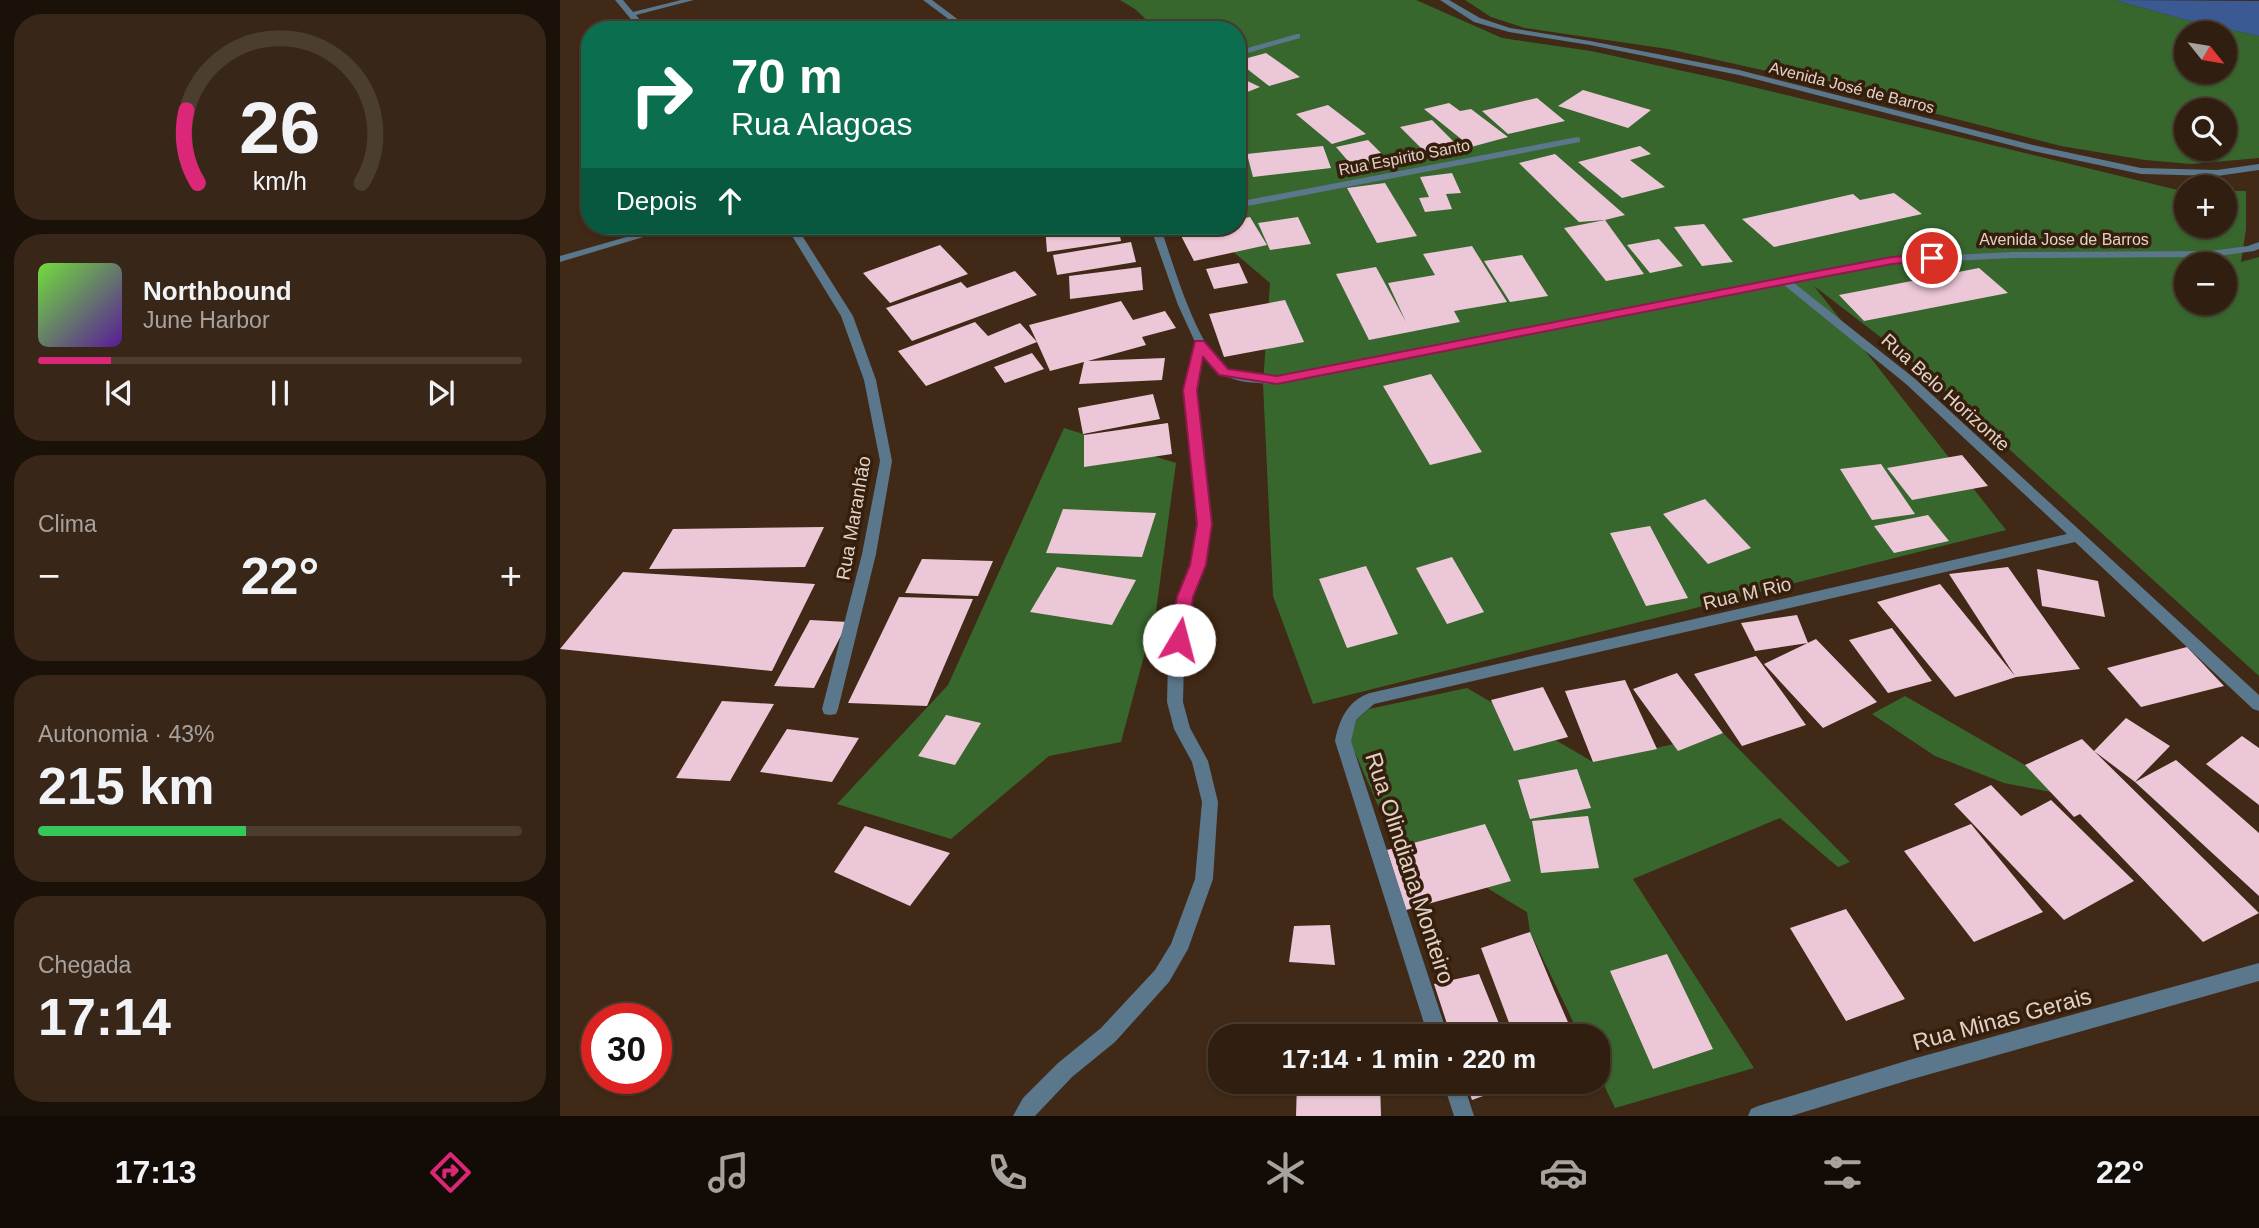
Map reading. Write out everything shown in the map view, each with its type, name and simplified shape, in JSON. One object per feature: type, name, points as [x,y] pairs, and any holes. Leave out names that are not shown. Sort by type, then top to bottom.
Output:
[{"type":"street","points":[[619,0],[637,21]]},
{"type":"street","points":[[632,14],[690,0]]},
{"type":"street","points":[[927,0],[956,21]]},
{"type":"street","name":"Avenida José de Barros","points":[[1444,0],[1477,20],[1508,30],[1590,43],[1739,73],[2033,148],[2141,171],[2217,173],[2259,167]]},
{"type":"street","points":[[1246,51],[1297,36]]},
{"type":"street","name":"Rua Espirito Santo","points":[[1246,203],[1577,140]]},
{"type":"street","points":[[560,260],[645,235]]},
{"type":"street","name":"Rua Maranhão","points":[[796,235],[847,316],[870,380],[886,461],[869,554],[830,709]]},
{"type":"street","points":[[1023,1116],[1030,1105],[1065,1070],[1108,1035],[1162,976],[1185,937],[1204,879],[1210,802],[1200,761],[1182,729],[1175,702],[1176,661],[1185,597],[1198,565],[1205,524],[1190,390],[1199,344],[1158,235]]},
{"type":"street","name":"Avenida Jose de Barros","points":[[1199,344],[1224,373],[1277,380],[1892,261],[1937,257],[2211,254],[2250,249],[2259,245]]},
{"type":"street","name":"Rua Belo Horizonte","points":[[1785,281],[1910,381],[2077,537]]},
{"type":"street","points":[[2077,537],[2259,705]]},
{"type":"street","name":"Rua M Rio","points":[[1425,686],[2077,537]]},
{"type":"street","name":"Rua Olindiana Monteiro","points":[[1425,686],[1370,699],[1354,708],[1346,719],[1343,741],[1434,1024]]},
{"type":"street","name":"Rua Minas Gerais","points":[[1758,1116],[1909,1070],[2259,972]]},
{"type":"street","points":[[1456,1094],[1464,1116]]},
{"type":"green space","points":[[1120,0],[1416,0],[1502,38],[1591,51],[1720,79],[2174,189],[2174,238],[2237,238],[2237,191],[2246,191],[2246,229],[2241,262],[2259,257],[2259,676],[1913,362],[1814,286],[2006,530],[1313,704],[1273,596],[1263,384],[1270,283],[1214,235],[1246,235],[1246,21],[1148,21]]},
{"type":"green space","points":[[1465,0],[2115,0],[2191,21],[2174,21],[2174,84],[2237,84],[2237,31],[2259,36],[2259,158],[2237,160],[2237,98],[2174,98],[2174,161],[2226,161],[2192,164],[2145,160],[2061,146],[1793,77],[1668,49],[1525,28],[1491,17]]},
{"type":"green space","points":[[1064,428],[1176,463],[1156,611],[1121,742],[1049,756],[951,839],[837,804],[948,685]]},
{"type":"green space","points":[[1467,688],[1593,762],[1723,733],[1850,862],[1838,867],[1780,818],[1633,879],[1754,1068],[1615,1108],[1608,1094],[1610,1024],[1574,1024],[1530,932],[1527,912],[1388,828],[1345,730],[1369,709]]},
{"type":"green space","points":[[1905,696],[2025,765],[2051,792],[2004,783],[1935,756],[1872,714]]},
{"type":"water","points":[[2115,0],[2259,1],[2259,36],[2237,31],[2237,21],[2186,20]]},
{"type":"building","points":[[1266,53],[1300,77],[1269,86],[1246,68],[1246,59]]},
{"type":"building","points":[[1246,80],[1260,87],[1246,92]]},
{"type":"building","points":[[1583,90],[1651,110],[1628,128],[1558,106]]},
{"type":"building","points":[[1537,98],[1565,121],[1508,134],[1482,111]]},
{"type":"building","points":[[1449,103],[1460,111],[1471,109],[1508,137],[1471,147],[1424,109]]},
{"type":"building","points":[[1328,105],[1366,134],[1332,144],[1296,114]]},
{"type":"building","points":[[1432,120],[1456,144],[1424,151],[1400,127]]},
{"type":"building","points":[[1368,140],[1388,160],[1354,168],[1336,147]]},
{"type":"building","points":[[1323,146],[1331,168],[1253,177],[1247,154]]},
{"type":"building","points":[[1640,146],[1651,154],[1630,160],[1665,187],[1622,198],[1578,162]]},
{"type":"building","points":[[1555,154],[1625,215],[1579,222],[1519,163]]},
{"type":"building","points":[[1452,173],[1461,193],[1446,194],[1452,209],[1425,212],[1419,198],[1429,197],[1420,177]]},
{"type":"building","points":[[1385,183],[1417,236],[1377,243],[1347,188]]},
{"type":"building","points":[[1894,193],[1922,214],[1774,247],[1742,219],[1853,194],[1860,200]]},
{"type":"building","points":[[1250,217],[1267,245],[1194,261],[1181,235],[1246,235],[1246,218]]},
{"type":"building","points":[[1298,217],[1311,244],[1270,250],[1258,223]]},
{"type":"building","points":[[1605,220],[1644,274],[1606,281],[1564,228]]},
{"type":"building","points":[[1704,224],[1733,262],[1702,266],[1674,227]]},
{"type":"building","points":[[1046,235],[1120,235],[1121,241],[1047,252]]},
{"type":"building","points":[[1659,239],[1683,266],[1650,273],[1627,245]]},
{"type":"building","points":[[1131,242],[1136,262],[1057,275],[1053,255]]},
{"type":"building","points":[[940,245],[968,274],[890,303],[863,273]]},
{"type":"building","points":[[1472,246],[1507,302],[1454,311],[1460,322],[1369,340],[1336,274],[1376,267],[1406,322],[1388,283],[1435,275],[1423,254]]},
{"type":"building","points":[[1522,255],[1548,296],[1510,302],[1484,261]]},
{"type":"building","points":[[1239,263],[1248,283],[1214,289],[1206,269]]},
{"type":"building","points":[[1141,267],[1143,290],[1070,299],[1069,276]]},
{"type":"building","points":[[1979,268],[2008,293],[1864,321],[1839,295]]},
{"type":"building","points":[[1015,271],[1037,295],[912,341],[886,308],[961,282],[967,288]]},
{"type":"building","points":[[1285,300],[1304,342],[1224,357],[1209,314]]},
{"type":"building","points":[[1121,301],[1133,320],[1165,311],[1176,328],[1142,337],[1146,345],[1088,361],[1165,358],[1162,380],[1079,384],[1084,362],[1050,371],[1029,325]]},
{"type":"building","points":[[975,322],[988,336],[1020,323],[1037,342],[926,386],[898,351]]},
{"type":"building","points":[[1032,353],[1044,369],[1005,383],[994,367]]},
{"type":"building","points":[[1431,374],[1482,452],[1430,465],[1383,386]]},
{"type":"building","points":[[1153,394],[1160,419],[1083,434],[1078,408]]},
{"type":"building","points":[[1168,423],[1172,454],[1084,467],[1084,435]]},
{"type":"building","points":[[1962,455],[1988,486],[1912,500],[1887,468]]},
{"type":"building","points":[[1881,464],[1915,514],[1872,520],[1840,469]]},
{"type":"building","points":[[1705,499],[1751,548],[1708,564],[1663,514]]},
{"type":"building","points":[[1063,509],[1156,513],[1142,557],[1046,553]]},
{"type":"building","points":[[1928,515],[1949,541],[1894,553],[1874,526]]},
{"type":"building","points":[[1650,526],[1688,598],[1646,606],[1610,533]]},
{"type":"building","points":[[824,527],[805,567],[649,569],[673,529]]},
{"type":"building","points":[[1452,557],[1484,612],[1447,624],[1416,568]]},
{"type":"building","points":[[922,559],[993,561],[978,596],[905,593]]},
{"type":"building","points":[[1366,566],[1398,634],[1347,648],[1319,579]]},
{"type":"building","points":[[1057,567],[1136,580],[1112,625],[1030,612]]},
{"type":"building","points":[[2008,567],[2080,669],[2016,677],[1955,697],[1877,602],[1940,584],[2015,676],[1949,574]]},
{"type":"building","points":[[2037,569],[2098,581],[2105,617],[2042,606]]},
{"type":"building","points":[[623,572],[815,584],[772,671],[560,649]]},
{"type":"building","points":[[899,597],[973,599],[927,706],[848,703]]},
{"type":"building","points":[[1797,615],[1808,643],[1755,651],[1741,623]]},
{"type":"building","points":[[810,620],[848,622],[814,688],[774,686]]},
{"type":"building","points":[[1892,628],[1932,681],[1888,693],[1849,640]]},
{"type":"building","points":[[1816,639],[1877,702],[1823,728],[1764,664]]},
{"type":"building","points":[[2187,647],[2224,686],[2141,707],[2107,668]]},
{"type":"building","points":[[1756,656],[1806,725],[1742,746],[1694,674]]},
{"type":"building","points":[[1677,673],[1723,733],[1678,751],[1633,689]]},
{"type":"building","points":[[1625,680],[1657,749],[1593,762],[1565,691]]},
{"type":"building","points":[[1543,687],[1568,737],[1514,751],[1491,700]]},
{"type":"building","points":[[722,701],[774,704],[730,781],[676,778]]},
{"type":"building","points":[[946,715],[981,723],[955,765],[918,756]]},
{"type":"building","points":[[2126,718],[2170,746],[2135,782],[2094,751]]},
{"type":"building","points":[[787,729],[859,738],[832,782],[760,772]]},
{"type":"building","points":[[2242,736],[2259,748],[2259,805],[2206,764]]},
{"type":"building","points":[[2082,739],[2259,913],[2203,942],[2080,814],[2074,817],[2025,765]]},
{"type":"building","points":[[2176,760],[2259,833],[2259,896],[2135,782]]},
{"type":"building","points":[[1577,769],[1591,808],[1530,819],[1518,780]]},
{"type":"building","points":[[1991,785],[2021,816],[2051,800],[2134,881],[2064,920],[1954,804]]},
{"type":"building","points":[[1588,816],[1599,868],[1541,873],[1532,821]]},
{"type":"building","points":[[1485,824],[1511,881],[1406,910],[1387,850]]},
{"type":"building","points":[[1971,824],[2043,912],[1974,942],[1904,851]]},
{"type":"building","points":[[865,826],[950,853],[910,906],[834,872]]},
{"type":"building","points":[[1846,909],[1905,999],[1846,1021],[1790,928]]},
{"type":"building","points":[[1330,925],[1335,965],[1289,962],[1294,926]]},
{"type":"building","points":[[1530,932],[1569,1024],[1510,1024],[1481,948]]},
{"type":"building","points":[[1667,954],[1713,1049],[1653,1069],[1610,971]]},
{"type":"building","points":[[1479,974],[1499,1024],[1447,1024],[1434,984]]},
{"type":"building","points":[[1297,1094],[1380,1094],[1381,1116],[1296,1116]]},
{"type":"building","points":[[1470,1094],[1489,1094],[1472,1100]]},
{"type":"route","points":[[1179,640],[1185,597],[1198,565],[1205,524],[1190,390],[1199,344],[1224,373],[1277,380],[1812,275],[1892,261],[1932,258]]}]
